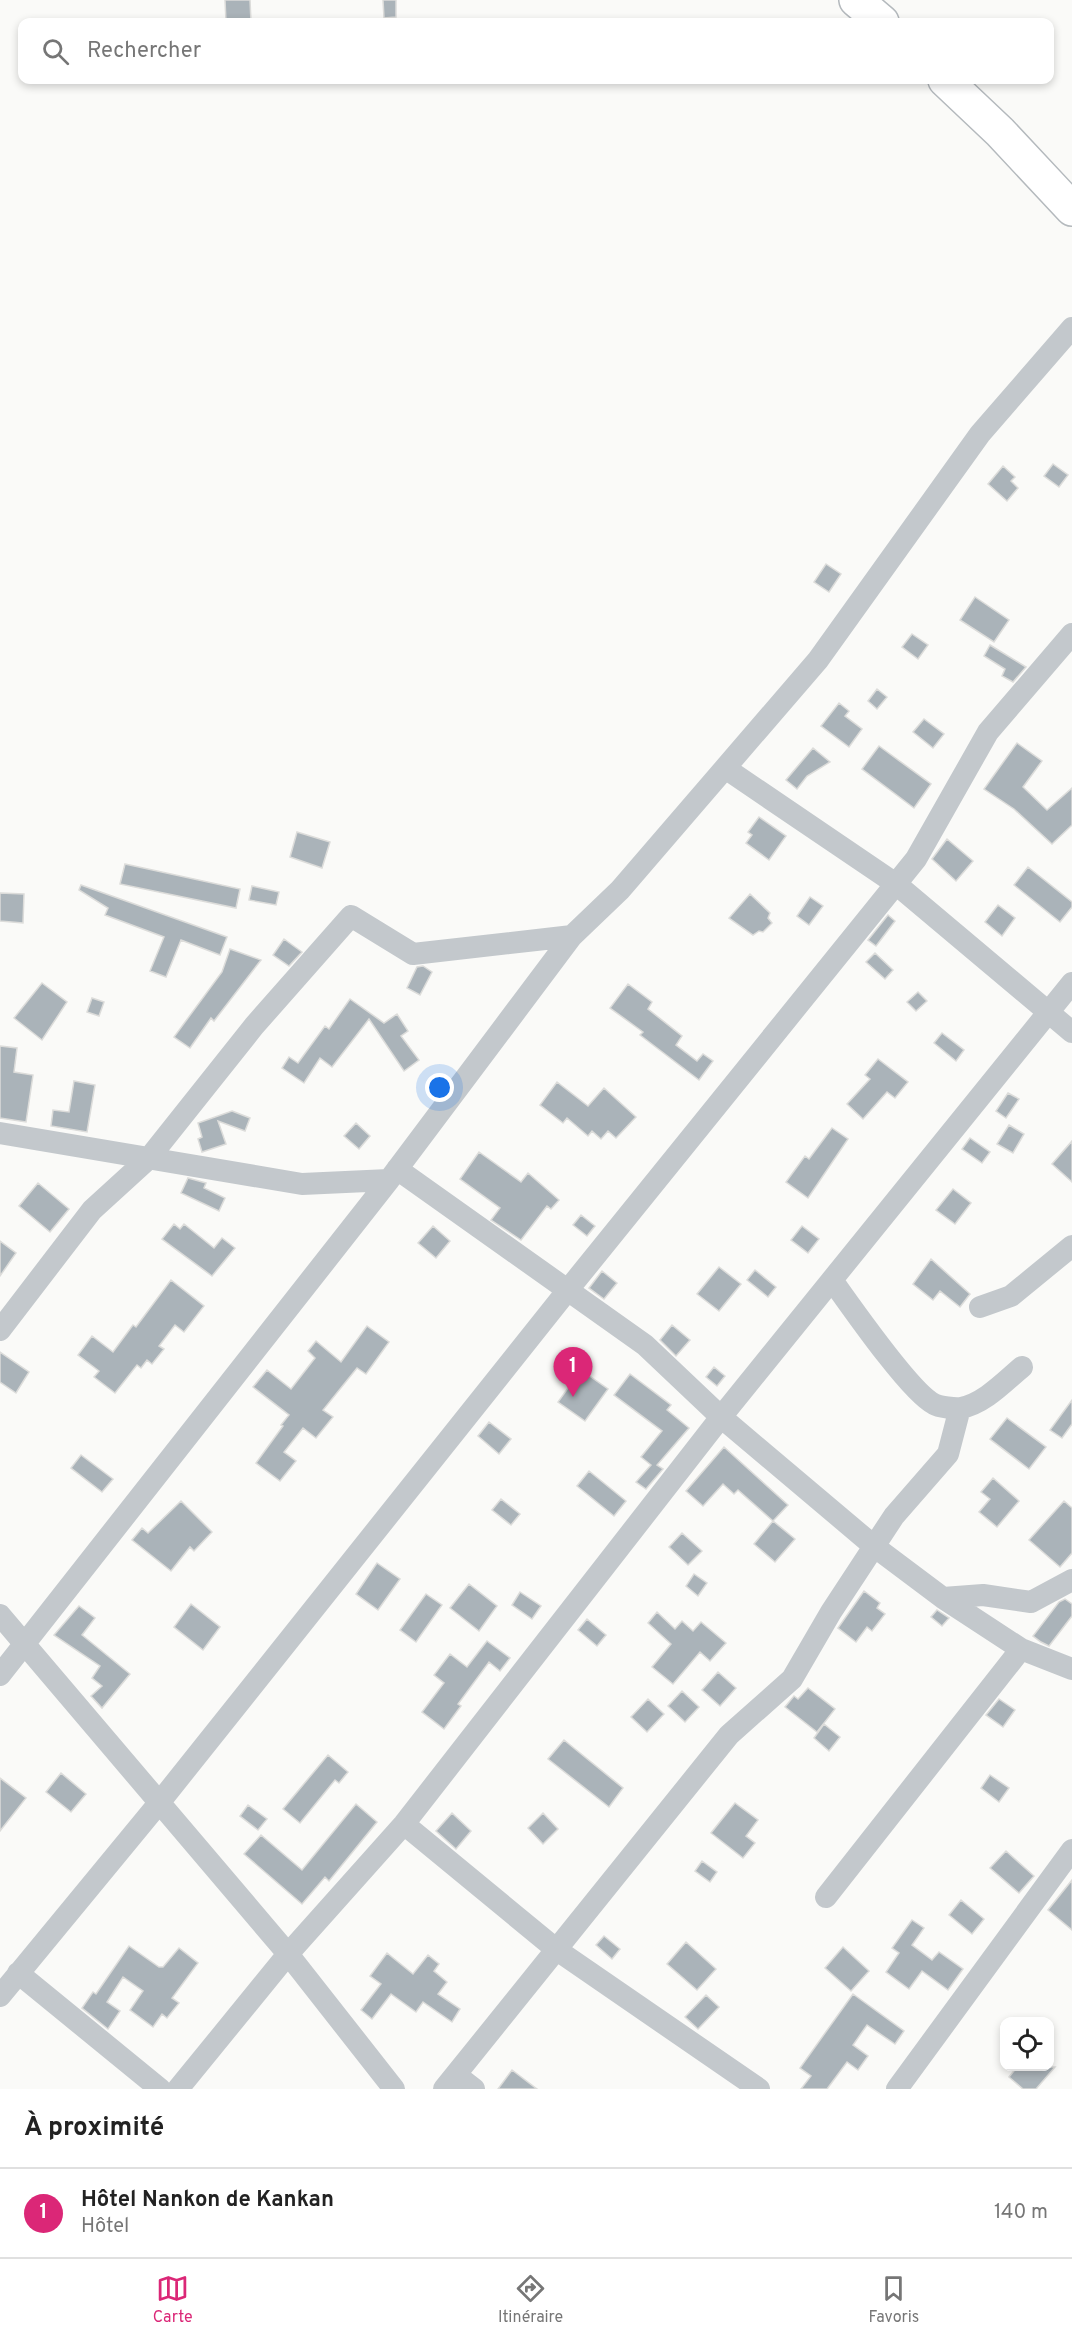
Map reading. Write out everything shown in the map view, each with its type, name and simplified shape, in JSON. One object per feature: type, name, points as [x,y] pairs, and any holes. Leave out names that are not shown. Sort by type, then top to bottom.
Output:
[{"type":"highway","points":[[856,0],[877,18]]},
{"type":"highway","points":[[949,84],[1000,132],[1072,209]]},
{"type":"street","points":[[0,1675],[393,1174],[572,936],[620,890],[818,660],[980,434],[1072,328]]},
{"type":"street","points":[[0,1996],[159,1803],[567,1291],[916,859],[988,732],[1072,634]]},
{"type":"street","points":[[725,768],[896,884],[1072,1032]]},
{"type":"street","points":[[0,1330],[92,1210],[149,1158],[254,1026],[351,916],[413,954],[529,939],[572,936]]},
{"type":"street","points":[[178,2089],[288,1954],[404,1824],[721,1417],[1072,983]]},
{"type":"street","points":[[0,1133],[302,1184],[393,1174],[645,1346],[721,1417],[874,1547],[943,1599],[1021,1649],[1072,1669]]},
{"type":"street","points":[[980,1307],[1011,1296],[1072,1246]]},
{"type":"street","points":[[832,1280],[865,1326],[915,1386],[934,1404],[960,1408],[991,1394],[1022,1367]]},
{"type":"street","points":[[474,2089],[450,2082],[729,1735],[792,1679],[831,1612],[894,1516],[948,1454],[960,1408]]},
{"type":"street","points":[[943,1599],[983,1595],[1031,1602],[1072,1580]]},
{"type":"street","points":[[0,1615],[288,1954],[394,2089]]},
{"type":"street","points":[[826,1897],[1021,1649]]},
{"type":"street","points":[[404,1824],[556,1950],[759,2089]]},
{"type":"street","points":[[897,2089],[1072,1850]]},
{"type":"street","points":[[18,1973],[160,2089]]},
{"type":"building","points":[[225,0],[250,0],[251,18],[226,18]]},
{"type":"building","points":[[383,0],[396,0],[396,17],[384,18]]},
{"type":"building","points":[[1053,464],[1068,475],[1059,487],[1044,476]]},
{"type":"building","points":[[1003,466],[1015,477],[1011,481],[1018,488],[1007,501],[988,484]]},
{"type":"building","points":[[826,564],[841,574],[829,592],[814,582]]},
{"type":"building","points":[[975,597],[1009,620],[994,642],[960,620]]},
{"type":"building","points":[[912,634],[928,645],[918,659],[902,647]]},
{"type":"building","points":[[990,645],[1026,667],[1013,682],[1002,676],[1005,669],[984,656]]},
{"type":"building","points":[[877,689],[887,697],[877,709],[868,701]]},
{"type":"building","points":[[839,703],[849,711],[845,716],[862,729],[849,747],[821,726]]},
{"type":"building","points":[[924,719],[944,734],[933,748],[913,732]]},
{"type":"building","points":[[1017,743],[1042,761],[1023,787],[1047,810],[1072,788],[1072,825],[1052,844],[1014,809],[984,789]]},
{"type":"building","points":[[879,746],[931,784],[914,808],[862,769]]},
{"type":"building","points":[[813,748],[830,762],[807,776],[797,789],[786,780]]},
{"type":"building","points":[[759,817],[786,836],[769,860],[746,843],[752,835],[748,832]]},
{"type":"building","points":[[297,832],[330,842],[322,868],[290,857]]},
{"type":"building","points":[[947,839],[973,861],[956,881],[932,859]]},
{"type":"building","points":[[125,864],[240,889],[236,908],[120,884]]},
{"type":"building","points":[[1028,867],[1072,902],[1072,907],[1060,922],[1014,885]]},
{"type":"building","points":[[81,885],[227,937],[220,955],[181,940],[166,977],[150,971],[164,937],[105,915],[108,908],[79,890]]},
{"type":"building","points":[[252,886],[279,892],[276,905],[249,900]]},
{"type":"building","points":[[0,893],[24,894],[23,923],[0,921]]},
{"type":"building","points":[[750,894],[770,913],[768,918],[772,923],[763,932],[759,931],[753,935],[729,918]]},
{"type":"building","points":[[810,897],[823,906],[809,925],[797,916]]},
{"type":"building","points":[[998,905],[1015,918],[1002,936],[985,922]]},
{"type":"building","points":[[888,915],[895,921],[876,946],[868,940]]},
{"type":"building","points":[[284,939],[302,952],[289,966],[273,955]]},
{"type":"building","points":[[230,949],[261,960],[214,1021],[211,1018],[190,1048],[174,1037],[222,972]]},
{"type":"building","points":[[875,953],[893,970],[885,979],[866,962]]},
{"type":"building","points":[[423,966],[432,972],[420,995],[407,988],[417,967]]},
{"type":"building","points":[[42,983],[67,1002],[42,1040],[14,1018]]},
{"type":"building","points":[[628,984],[652,1002],[648,1009],[682,1036],[676,1045],[697,1061],[703,1054],[713,1061],[699,1080],[640,1035],[643,1032],[610,1008]]},
{"type":"building","points":[[918,992],[927,1001],[916,1011],[907,1002]]},
{"type":"building","points":[[92,998],[104,1002],[99,1016],[87,1012]]},
{"type":"building","points":[[350,999],[384,1023],[397,1014],[408,1031],[401,1036],[419,1060],[404,1071],[369,1019],[332,1067],[320,1058],[304,1083],[282,1068],[289,1057],[298,1063],[325,1026],[329,1029]]},
{"type":"building","points":[[942,1033],[964,1050],[956,1061],[934,1043]]},
{"type":"building","points":[[0,1046],[17,1048],[14,1072],[33,1075],[26,1122],[0,1118]]},
{"type":"building","points":[[878,1059],[908,1082],[895,1098],[887,1092],[863,1119],[847,1104],[870,1079],[865,1075]]},
{"type":"building","points":[[74,1081],[95,1085],[87,1132],[51,1126],[53,1110],[69,1112]]},
{"type":"building","points":[[557,1082],[588,1106],[604,1088],[636,1117],[616,1138],[608,1131],[601,1139],[592,1131],[588,1136],[567,1118],[563,1123],[540,1105]]},
{"type":"building","points":[[1008,1093],[1019,1099],[1006,1118],[996,1111]]},
{"type":"building","points":[[232,1111],[250,1118],[245,1131],[218,1121],[226,1144],[202,1152],[198,1139],[202,1137],[198,1123]]},
{"type":"building","points":[[356,1123],[370,1136],[359,1149],[344,1136]]},
{"type":"building","points":[[1009,1125],[1024,1134],[1013,1153],[997,1144]]},
{"type":"building","points":[[832,1128],[848,1139],[808,1198],[786,1182],[805,1156],[809,1159]]},
{"type":"building","points":[[970,1138],[990,1152],[982,1163],[962,1149]]},
{"type":"building","points":[[1072,1141],[1072,1182],[1052,1164]]},
{"type":"building","points":[[479,1152],[521,1182],[528,1173],[559,1200],[551,1209],[547,1206],[521,1240],[491,1220],[500,1208],[460,1179]]},
{"type":"building","points":[[188,1178],[206,1183],[204,1188],[225,1198],[219,1211],[181,1193]]},
{"type":"building","points":[[38,1183],[69,1209],[50,1232],[19,1206]]},
{"type":"building","points":[[953,1189],[971,1203],[955,1224],[936,1210]]},
{"type":"building","points":[[581,1215],[595,1226],[587,1236],[573,1225]]},
{"type":"building","points":[[174,1224],[180,1229],[184,1224],[214,1248],[222,1238],[235,1248],[212,1276],[162,1239]]},
{"type":"building","points":[[433,1226],[450,1241],[436,1258],[418,1243]]},
{"type":"building","points":[[802,1226],[819,1239],[808,1253],[791,1240]]},
{"type":"building","points":[[0,1241],[16,1253],[0,1276]]},
{"type":"building","points":[[931,1259],[970,1294],[960,1307],[940,1291],[933,1300],[913,1284]]},
{"type":"building","points":[[719,1267],[741,1284],[719,1311],[697,1294]]},
{"type":"building","points":[[755,1270],[776,1287],[768,1297],[747,1280]]},
{"type":"building","points":[[602,1271],[617,1283],[604,1299],[589,1288]]},
{"type":"building","points":[[171,1280],[204,1306],[184,1332],[175,1325],[159,1346],[164,1349],[152,1364],[147,1360],[141,1368],[137,1365],[115,1393],[94,1377],[99,1371],[78,1355],[92,1336],[113,1352],[133,1325],[136,1327]]},
{"type":"building","points":[[672,1325],[690,1340],[676,1356],[660,1340]]},
{"type":"building","points":[[367,1326],[389,1342],[366,1374],[357,1368],[323,1410],[333,1417],[316,1438],[303,1428],[284,1452],[296,1461],[280,1481],[256,1463],[289,1415],[253,1387],[267,1370],[291,1389],[315,1358],[308,1351],[316,1341],[341,1362]]},
{"type":"building","points":[[0,1352],[29,1372],[16,1393],[0,1382]]},
{"type":"building","points":[[714,1367],[725,1376],[717,1386],[706,1377]]},
{"type":"building","points":[[581,1370],[608,1389],[585,1421],[558,1402]]},
{"type":"building","points":[[630,1374],[671,1405],[667,1410],[689,1428],[657,1465],[663,1469],[646,1489],[636,1482],[651,1465],[641,1457],[662,1431],[614,1395]]},
{"type":"building","points":[[1072,1400],[1072,1424],[1062,1438],[1050,1430]]},
{"type":"building","points":[[1007,1418],[1046,1447],[1029,1469],[990,1439]]},
{"type":"building","points":[[489,1422],[511,1439],[499,1454],[478,1436]]},
{"type":"building","points":[[724,1447],[788,1505],[773,1521],[738,1490],[734,1494],[723,1484],[703,1506],[686,1491]]},
{"type":"building","points":[[81,1455],[113,1479],[102,1492],[71,1468]]},
{"type":"building","points":[[589,1471],[626,1501],[614,1516],[577,1486]]},
{"type":"building","points":[[993,1478],[1019,1501],[997,1527],[979,1512],[990,1499],[981,1492]]},
{"type":"building","points":[[501,1499],[520,1514],[511,1525],[492,1510]]},
{"type":"building","points":[[181,1501],[212,1532],[194,1551],[190,1547],[171,1571],[132,1540],[142,1528],[148,1533]]},
{"type":"building","points":[[1064,1501],[1072,1508],[1072,1553],[1060,1567],[1029,1540]]},
{"type":"building","points":[[773,1521],[795,1539],[775,1562],[754,1544]]},
{"type":"building","points":[[682,1533],[702,1551],[688,1565],[669,1547]]},
{"type":"building","points":[[377,1563],[400,1579],[378,1610],[356,1594]]},
{"type":"building","points":[[694,1574],[707,1583],[698,1596],[686,1586]]},
{"type":"building","points":[[469,1584],[497,1606],[479,1631],[450,1608]]},
{"type":"building","points":[[864,1591],[880,1603],[877,1608],[885,1614],[872,1631],[867,1627],[856,1642],[838,1628]]},
{"type":"building","points":[[520,1592],[541,1606],[532,1619],[512,1605]]},
{"type":"building","points":[[426,1594],[442,1605],[416,1642],[400,1630]]},
{"type":"building","points":[[1065,1599],[1072,1604],[1072,1616],[1049,1646],[1033,1636],[1059,1602]]},
{"type":"building","points":[[191,1604],[220,1627],[203,1650],[174,1627]]},
{"type":"building","points":[[79,1606],[95,1618],[82,1635],[130,1674],[102,1708],[91,1696],[102,1686],[92,1678],[100,1666],[54,1635]]},
{"type":"building","points":[[937,1610],[949,1618],[942,1626],[931,1617]]},
{"type":"building","points":[[657,1612],[675,1629],[682,1621],[693,1631],[701,1622],[726,1643],[710,1661],[700,1652],[673,1684],[652,1667],[671,1644],[648,1623]]},
{"type":"building","points":[[587,1619],[606,1635],[597,1646],[578,1630]]},
{"type":"building","points":[[487,1641],[510,1658],[500,1671],[489,1662],[458,1704],[461,1706],[444,1729],[422,1712],[444,1683],[434,1675],[450,1654],[467,1667]]},
{"type":"building","points":[[718,1672],[736,1688],[720,1706],[702,1690]]},
{"type":"building","points":[[808,1688],[835,1709],[817,1732],[785,1707],[794,1696],[798,1699]]},
{"type":"building","points":[[682,1691],[699,1707],[685,1722],[668,1706]]},
{"type":"building","points":[[648,1699],[664,1714],[647,1732],[631,1717]]},
{"type":"building","points":[[999,1699],[1015,1710],[1003,1727],[986,1715]]},
{"type":"building","points":[[824,1724],[840,1737],[829,1751],[814,1738]]},
{"type":"building","points":[[564,1740],[623,1788],[609,1807],[548,1759]]},
{"type":"building","points":[[328,1755],[348,1772],[339,1783],[335,1780],[300,1823],[283,1809]]},
{"type":"building","points":[[61,1773],[86,1794],[71,1812],[46,1792]]},
{"type":"building","points":[[990,1775],[1009,1788],[999,1802],[981,1788]]},
{"type":"building","points":[[0,1778],[26,1798],[0,1831]]},
{"type":"building","points":[[735,1803],[758,1820],[746,1836],[755,1843],[743,1858],[711,1833]]},
{"type":"building","points":[[356,1804],[377,1822],[329,1881],[325,1877],[302,1904],[244,1854],[261,1835],[302,1870]]},
{"type":"building","points":[[248,1805],[267,1819],[258,1830],[240,1816]]},
{"type":"building","points":[[452,1813],[471,1831],[456,1849],[436,1831]]},
{"type":"building","points":[[543,1813],[558,1829],[543,1844],[528,1828]]},
{"type":"building","points":[[1006,1851],[1034,1876],[1019,1893],[990,1868]]},
{"type":"building","points":[[702,1861],[717,1872],[710,1882],[695,1871]]},
{"type":"building","points":[[1072,1880],[1072,1930],[1048,1910]]},
{"type":"building","points":[[961,1900],[984,1919],[972,1934],[949,1915]]},
{"type":"building","points":[[912,1920],[924,1928],[912,1945],[932,1960],[939,1952],[963,1969],[948,1990],[922,1971],[909,1989],[886,1972],[899,1953],[892,1948]]},
{"type":"building","points":[[604,1936],[620,1949],[612,1959],[596,1945]]},
{"type":"building","points":[[686,1942],[716,1969],[697,1990],[667,1964]]},
{"type":"building","points":[[129,1946],[159,1967],[163,1967],[179,1948],[198,1963],[172,1998],[179,2003],[167,2018],[162,2014],[153,2027],[130,2010],[143,1991],[123,1977],[107,2002],[120,2011],[108,2029],[82,2008],[93,1992],[96,1994]]},
{"type":"building","points":[[843,1947],[869,1971],[851,1991],[825,1968]]},
{"type":"building","points":[[387,1953],[413,1974],[428,1955],[439,1964],[434,1971],[447,1982],[438,1994],[460,2009],[452,2022],[423,2002],[416,2012],[391,1994],[372,2019],[361,2010],[381,1984],[370,1976]]},
{"type":"building","points":[[853,1994],[904,2031],[895,2044],[867,2025],[853,2045],[868,2056],[858,2070],[847,2062],[827,2089],[801,2089],[811,2076],[800,2068]]},
{"type":"building","points":[[706,1995],[719,2007],[698,2029],[685,2017]]},
{"type":"building","points":[[512,2070],[537,2089],[498,2089]]},
{"type":"building","points":[[1014,2071],[1052,2071],[1036,2089],[1023,2089],[1009,2077]]},
{"type":"place","name":"Hôtel Nankon de Kankan","points":[[573,1397]]}]
